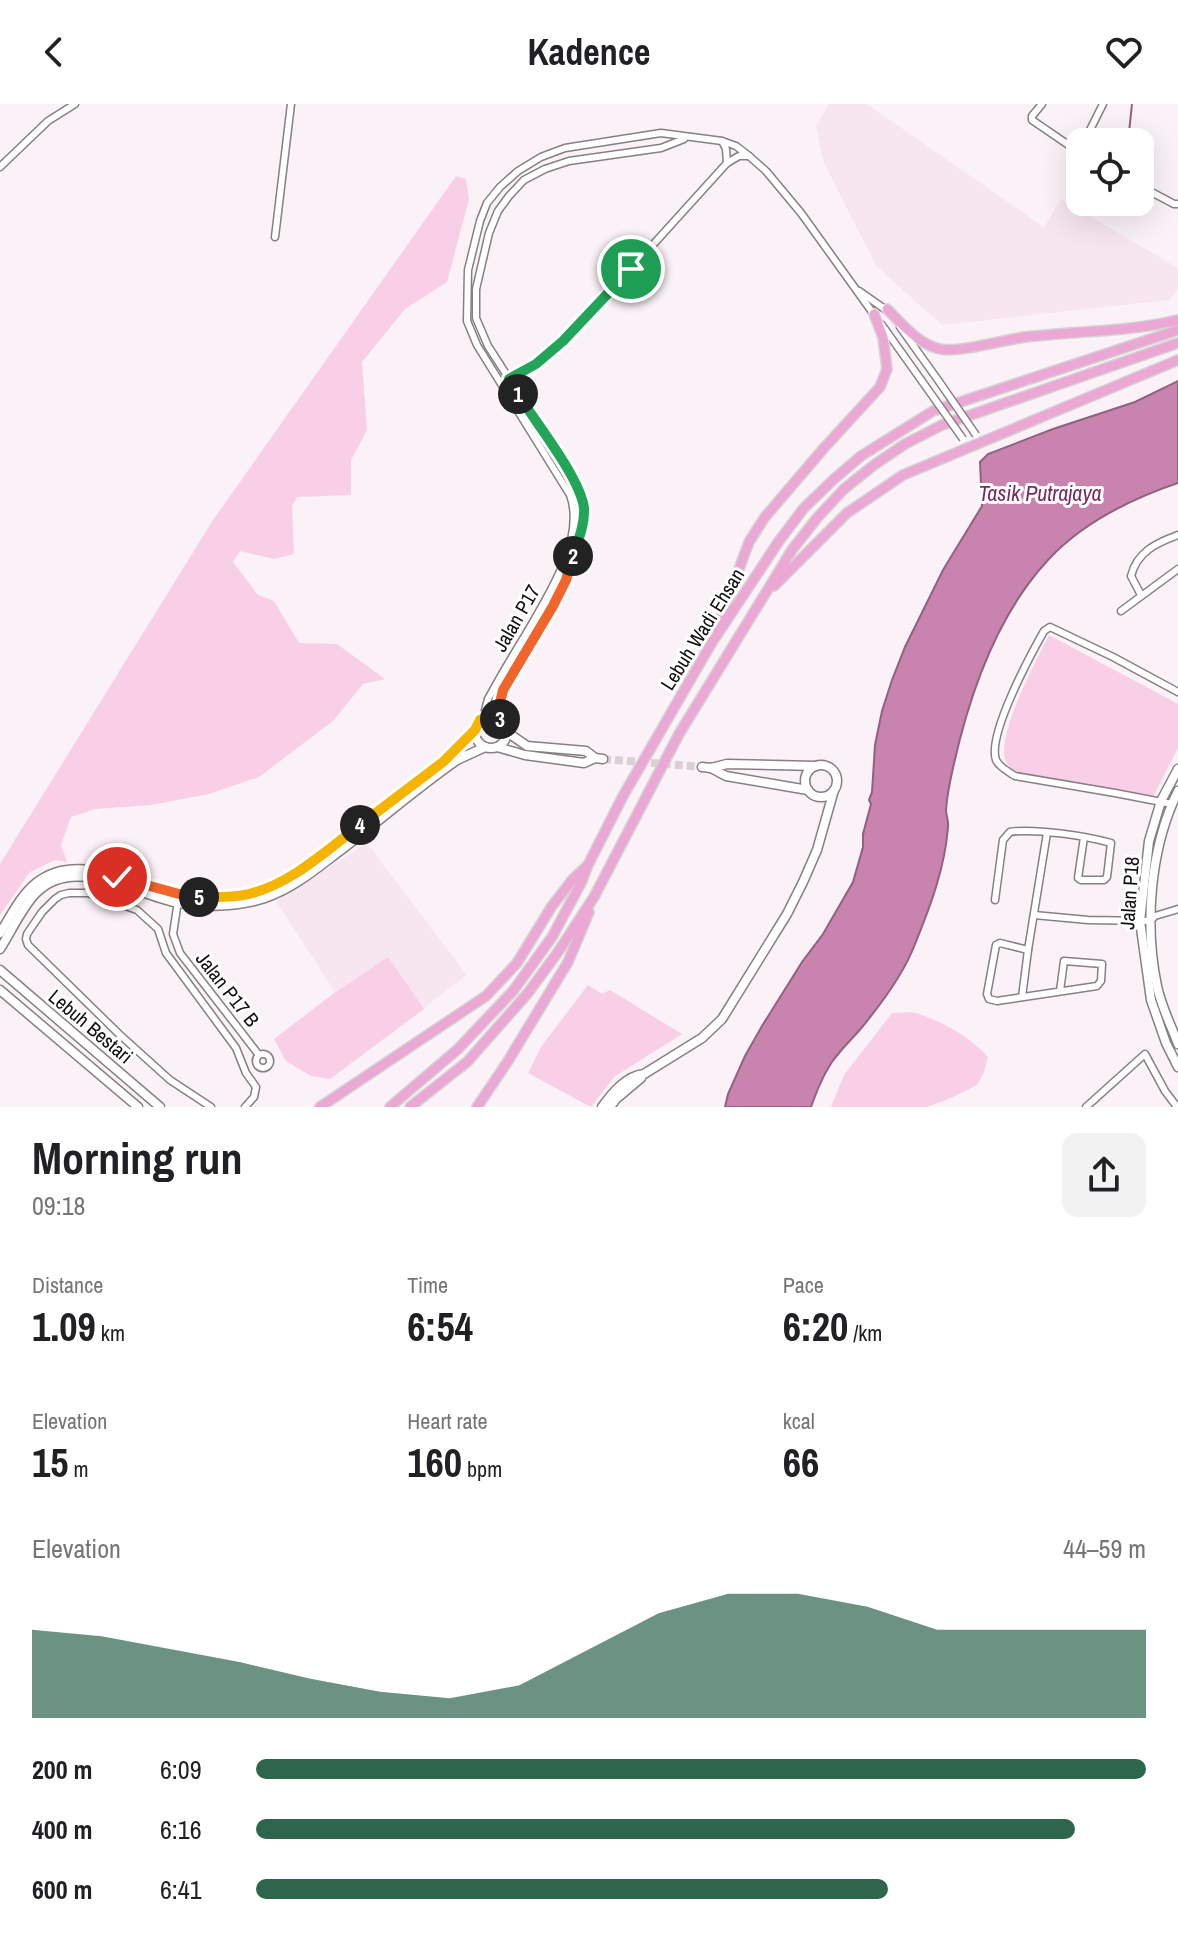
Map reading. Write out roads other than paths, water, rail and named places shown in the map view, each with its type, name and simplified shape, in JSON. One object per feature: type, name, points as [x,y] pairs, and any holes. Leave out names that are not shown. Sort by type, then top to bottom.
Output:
[{"type":"main road","points":[[887,309],[911,334],[929,345],[946,350],[1025,337],[1107,331],[1178,320]]},
{"type":"main road","points":[[711,644],[749,542],[765,517],[880,387],[887,369],[883,337],[874,314]]},
{"type":"main road","name":"Lebuh Wadi Ehsan","points":[[390,1107],[458,1049],[513,991],[552,937],[623,796],[711,644],[804,508],[861,456],[933,411],[1178,330]]},
{"type":"main road","name":"Lebuh Wadi Ehsan","points":[[410,1107],[467,1062],[528,993],[594,897],[679,734],[792,550],[844,489],[905,444],[942,425],[1178,343]]},
{"type":"main road","points":[[757,606],[847,513],[903,475],[1178,360]]},
{"type":"main road","points":[[318,1107],[486,996],[517,963],[552,906],[588,865]]},
{"type":"main road","points":[[477,1107],[568,962],[594,897]]},
{"type":"street","points":[[0,167],[48,121],[75,104]]},
{"type":"street","points":[[275,237],[291,104]]},
{"type":"street","points":[[1042,104],[1032,120],[1066,143]]},
{"type":"street","points":[[1091,128],[1103,104]]},
{"type":"street","name":"Jalan P17","points":[[483,718],[488,699],[560,573],[574,515],[570,495],[477,345],[467,321],[468,270],[487,203],[518,171],[541,157],[565,148],[661,133],[722,141],[736,146],[766,171],[801,213],[968,448]]},
{"type":"street","name":"Jalan P17","points":[[501,719],[499,707],[503,690],[562,587],[584,520],[584,509],[577,485],[488,346],[476,318],[476,289],[489,233],[503,203],[524,180],[545,169],[569,161],[661,148],[687,138]]},
{"type":"street","points":[[722,141],[727,163]]},
{"type":"street","points":[[579,146],[584,159]]},
{"type":"street","points":[[509,379],[536,364],[563,341],[727,163],[739,156],[749,156]]},
{"type":"street","points":[[1154,193],[1178,204]]},
{"type":"street","name":"Jalan P17","points":[[857,289],[887,309],[982,442]]},
{"type":"street","points":[[467,321],[476,318]]},
{"type":"street","points":[[1141,595],[1131,576],[1141,554],[1178,535]]},
{"type":"street","points":[[1121,611],[1178,569]]},
{"type":"street","points":[[1172,804],[1015,776],[996,760],[996,743],[1013,689],[1044,631],[1050,627],[1178,692]]},
{"type":"street","points":[[485,747],[477,740],[475,730],[477,723],[490,716],[501,719],[507,732],[504,741],[497,747]]},
{"type":"street","points":[[0,949],[36,893],[63,878],[91,877],[178,898],[249,894],[283,880],[443,762],[475,730]]},
{"type":"street","points":[[0,933],[31,887],[65,870],[87,868],[201,905],[260,899],[287,889],[304,879],[439,772],[485,747],[584,763],[599,759],[586,751],[532,748],[507,732]]},
{"type":"street","points":[[610,1107],[644,1074],[702,1038],[722,1019],[794,901],[817,850],[827,810],[834,790],[837,778],[824,765],[727,764],[706,768],[726,776],[827,795],[834,790]]},
{"type":"street","points":[[816,766],[808,771],[806,785],[827,810]]},
{"type":"street","name":"Jalan P18","points":[[1178,769],[1161,801],[1149,841],[1145,921],[1151,1000],[1178,1067]]},
{"type":"street","name":"Jalan P18","points":[[1178,791],[1156,854],[1145,921],[1157,985],[1178,1044]]},
{"type":"street","points":[[995,900],[1005,837],[1012,831],[1084,837],[1111,843],[1106,879],[1078,878],[1084,837]]},
{"type":"street","points":[[1022,997],[1047,833]]},
{"type":"street","points":[[211,1107],[170,1080],[99,1016],[28,945],[26,937],[47,905],[61,895],[84,893],[128,905],[158,929],[166,953],[236,1048],[256,1087],[254,1097],[245,1107]]},
{"type":"street","name":"Jalan P17 B","points":[[178,898],[173,934],[180,953],[259,1055]]},
{"type":"street","points":[[1034,915],[1145,921],[1178,909]]},
{"type":"street","points":[[1028,950],[1000,943],[996,945],[987,994],[989,999],[992,1001],[1022,997],[1100,985],[1102,964],[1064,961],[1060,991]]},
{"type":"street","name":"Lebuh Bestari","points":[[0,970],[160,1107]]},
{"type":"street","points":[[197,996],[208,989]]},
{"type":"street","name":"Lebuh Bestari","points":[[0,990],[138,1107]]},
{"type":"street","points":[[1086,1107],[1145,1054],[1177,1107]]},
{"type":"street","points":[[259,1055],[270,1058],[267,1067],[262,1068],[256,1063],[259,1055]]},
{"type":"street","points":[[244,1066],[256,1063]]},
{"type":"street","points":[[602,1107],[624,1083],[644,1074]]},
{"type":"water","name":"Tasik Putrajaya","points":[[1178,381],[1178,483],[1125,504],[1092,523],[1062,546],[1014,605],[987,657],[967,712],[951,778],[944,857],[936,887],[911,954],[899,976],[885,998],[831,1063],[811,1107],[725,1107],[745,1056],[762,1026],[823,934],[853,882],[871,804],[875,745],[882,711],[905,647],[943,570],[982,506],[980,462],[988,454],[1135,402]]},
{"type":"waterway","points":[[1129,128],[1132,104]]},
{"type":"tunnel","points":[[603,759],[702,767]]}]
